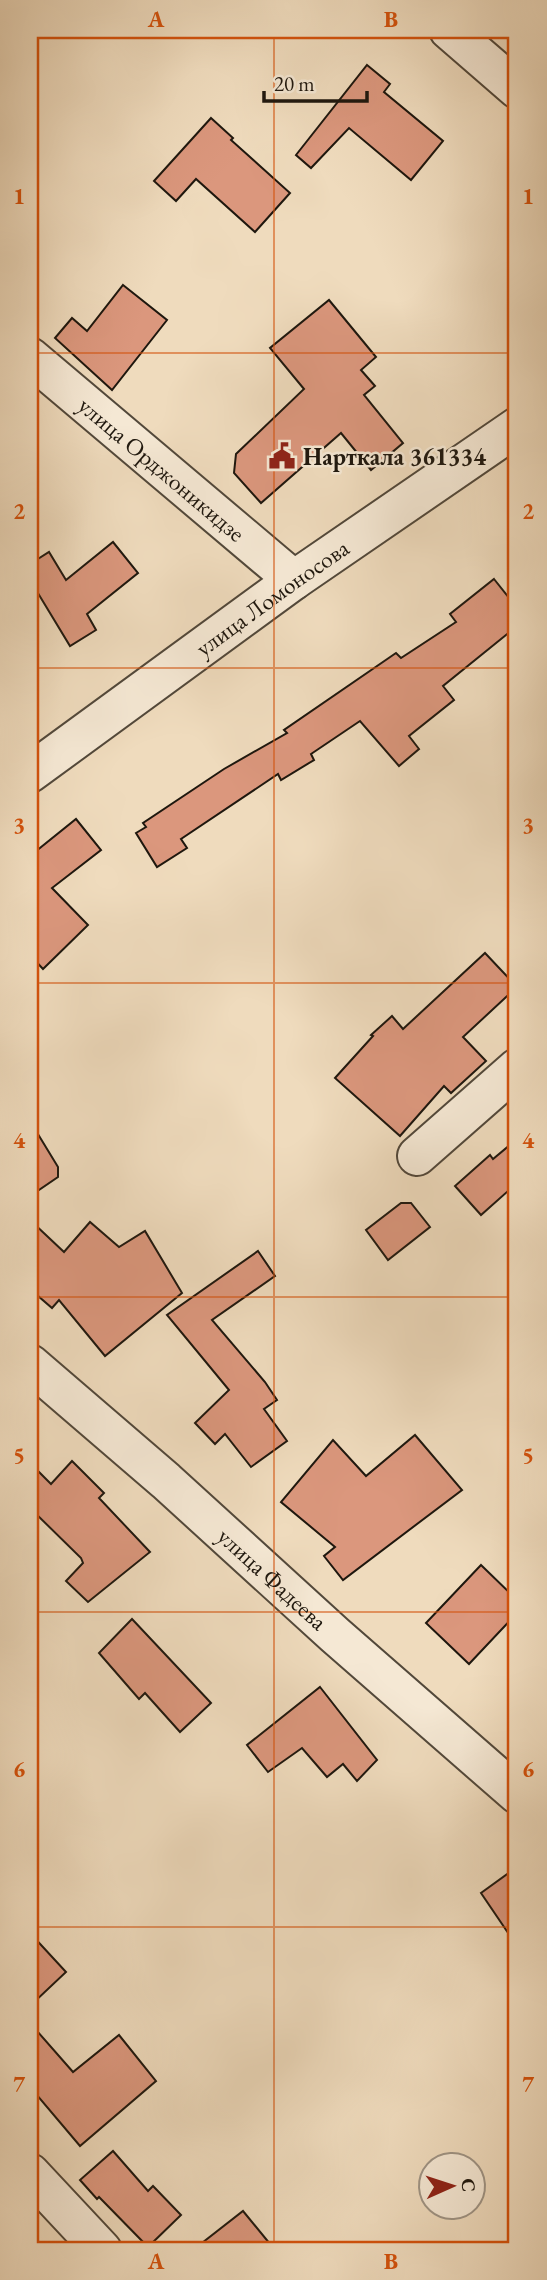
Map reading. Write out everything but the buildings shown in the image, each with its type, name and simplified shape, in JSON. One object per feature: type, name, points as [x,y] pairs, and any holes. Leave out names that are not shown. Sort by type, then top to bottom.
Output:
[{"type":"street","points":[[449,30],[517,89]]},
{"type":"street","name":"улица Орджоникидзе","points":[[30,357],[295,580]]},
{"type":"street","name":"улица Ломоносова","points":[[30,772],[295,580],[517,427]]},
{"type":"street","points":[[416,1156],[517,1068]]},
{"type":"street","name":"улица Фадеева","points":[[30,1364],[515,1787]]},
{"type":"street","points":[[30,2173],[102,2250]]},
{"type":"place","name":"Нарткала 361334","points":[[282,456]]}]
